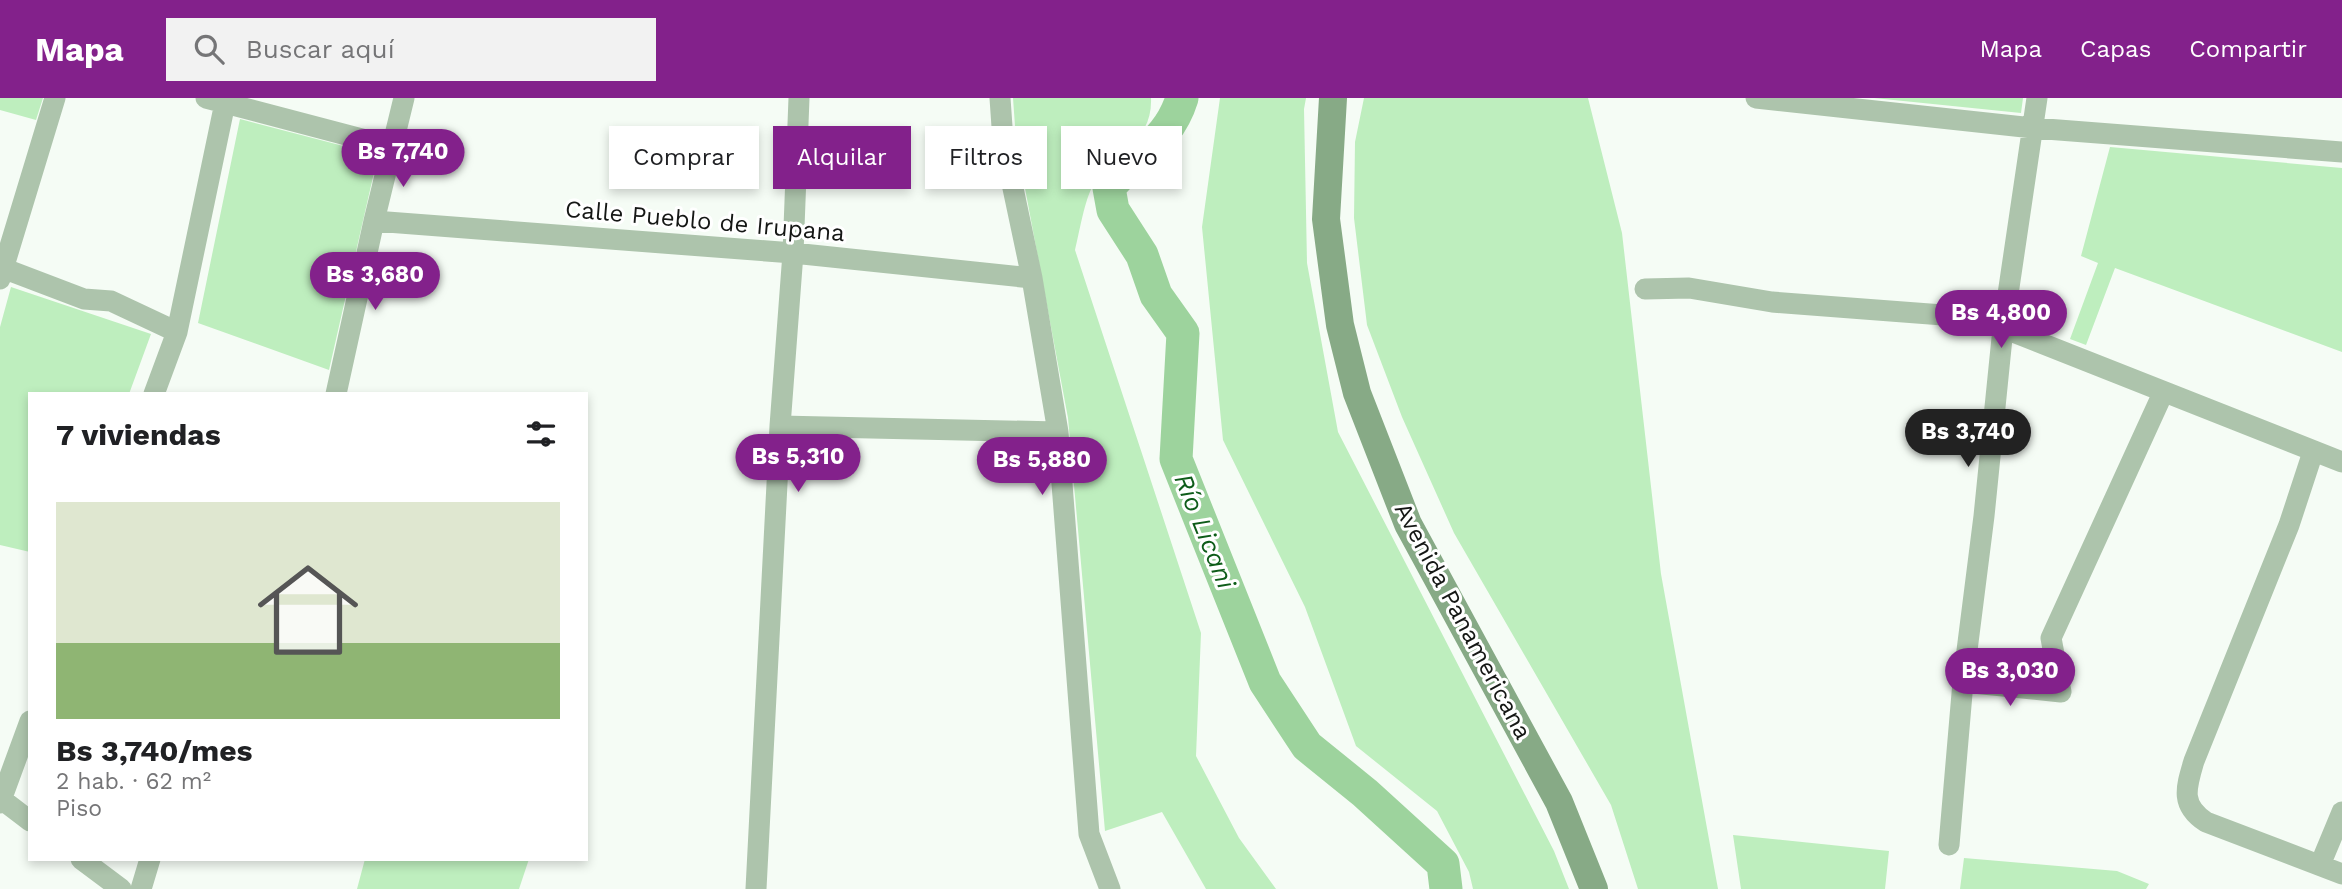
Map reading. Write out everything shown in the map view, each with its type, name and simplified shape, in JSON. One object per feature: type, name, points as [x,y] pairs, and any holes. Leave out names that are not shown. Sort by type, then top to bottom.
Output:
[{"type":"main road","name":"Avenida Panamericana","points":[[1334,98],[1326,219],[1340,325],[1357,393],[1408,524],[1559,802],[1594,889]]},
{"type":"street","points":[[55,98],[1,271],[84,299],[111,301],[177,332]]},
{"type":"street","points":[[336,392],[404,98]]},
{"type":"street","points":[[757,889],[780,426],[793,253],[799,98]]},
{"type":"street","points":[[1000,98],[1003,141],[1032,278],[1058,432],[1089,834],[1110,889]]},
{"type":"street","points":[[1756,98],[2033,128],[2342,152]]},
{"type":"street","points":[[1949,845],[1963,682],[1984,516],[2003,328],[2037,98]]},
{"type":"street","points":[[155,392],[177,332],[219,100],[392,147]]},
{"type":"street","name":"Calle Pueblo de Irupana","points":[[374,221],[793,253],[1032,278]]},
{"type":"street","points":[[1645,289],[1689,288],[1772,302],[1956,316],[2003,328],[2342,462]]},
{"type":"street","points":[[1963,682],[2061,692],[2051,638],[2163,393]]},
{"type":"street","points":[[780,426],[1058,432]]},
{"type":"street","points":[[2313,452],[2289,525],[2194,761],[2187,787],[2189,807],[2206,822],[2342,874]]},
{"type":"street","points":[[28,726],[0,800],[28,820]]},
{"type":"street","points":[[2320,865],[2342,812]]},
{"type":"street","points":[[84,861],[121,889]]},
{"type":"street","points":[[141,889],[149,861]]},
{"type":"green space","points":[[0,98],[43,98],[36,120],[0,110]]},
{"type":"green space","points":[[1013,98],[1151,98],[1146,126],[1061,126],[1061,189],[1092,189],[1075,250],[1201,633],[1196,756],[1239,838],[1276,889],[1206,889],[1162,812],[1105,831],[1068,418],[1025,189],[1047,189],[1047,126],[1015,126]]},
{"type":"green space","points":[[1220,98],[1306,98],[1307,263],[1338,432],[1554,851],[1569,889],[1473,889],[1469,872],[1437,811],[1356,746],[1305,607],[1223,440],[1202,227]]},
{"type":"green space","points":[[1364,98],[1588,98],[1622,233],[1661,574],[1718,889],[1638,889],[1611,805],[1454,533],[1402,417],[1367,325],[1354,218],[1355,142]]},
{"type":"green space","points":[[1874,98],[2023,98],[2021,113]]},
{"type":"green space","points":[[240,119],[378,155],[329,370],[198,323]]},
{"type":"green space","points":[[2110,147],[2342,168],[2342,352],[2115,268],[2086,345],[2070,339],[2098,263],[2081,256]]},
{"type":"green space","points":[[11,287],[151,334],[130,392],[28,392],[28,552],[0,545],[0,327]]},
{"type":"green space","points":[[1733,835],[1889,851],[1885,889],[1741,889]]},
{"type":"green space","points":[[1964,858],[2117,871],[2149,884],[2146,889],[1960,889]]},
{"type":"green space","points":[[364,861],[528,861],[519,889],[357,889]]},
{"type":"waterway","name":"Río Licani","points":[[1182,98],[1176,113],[1160,137],[1109,188],[1113,210],[1142,255],[1156,295],[1183,333],[1176,459],[1265,682],[1307,746],[1365,793],[1443,864],[1446,889]]}]
